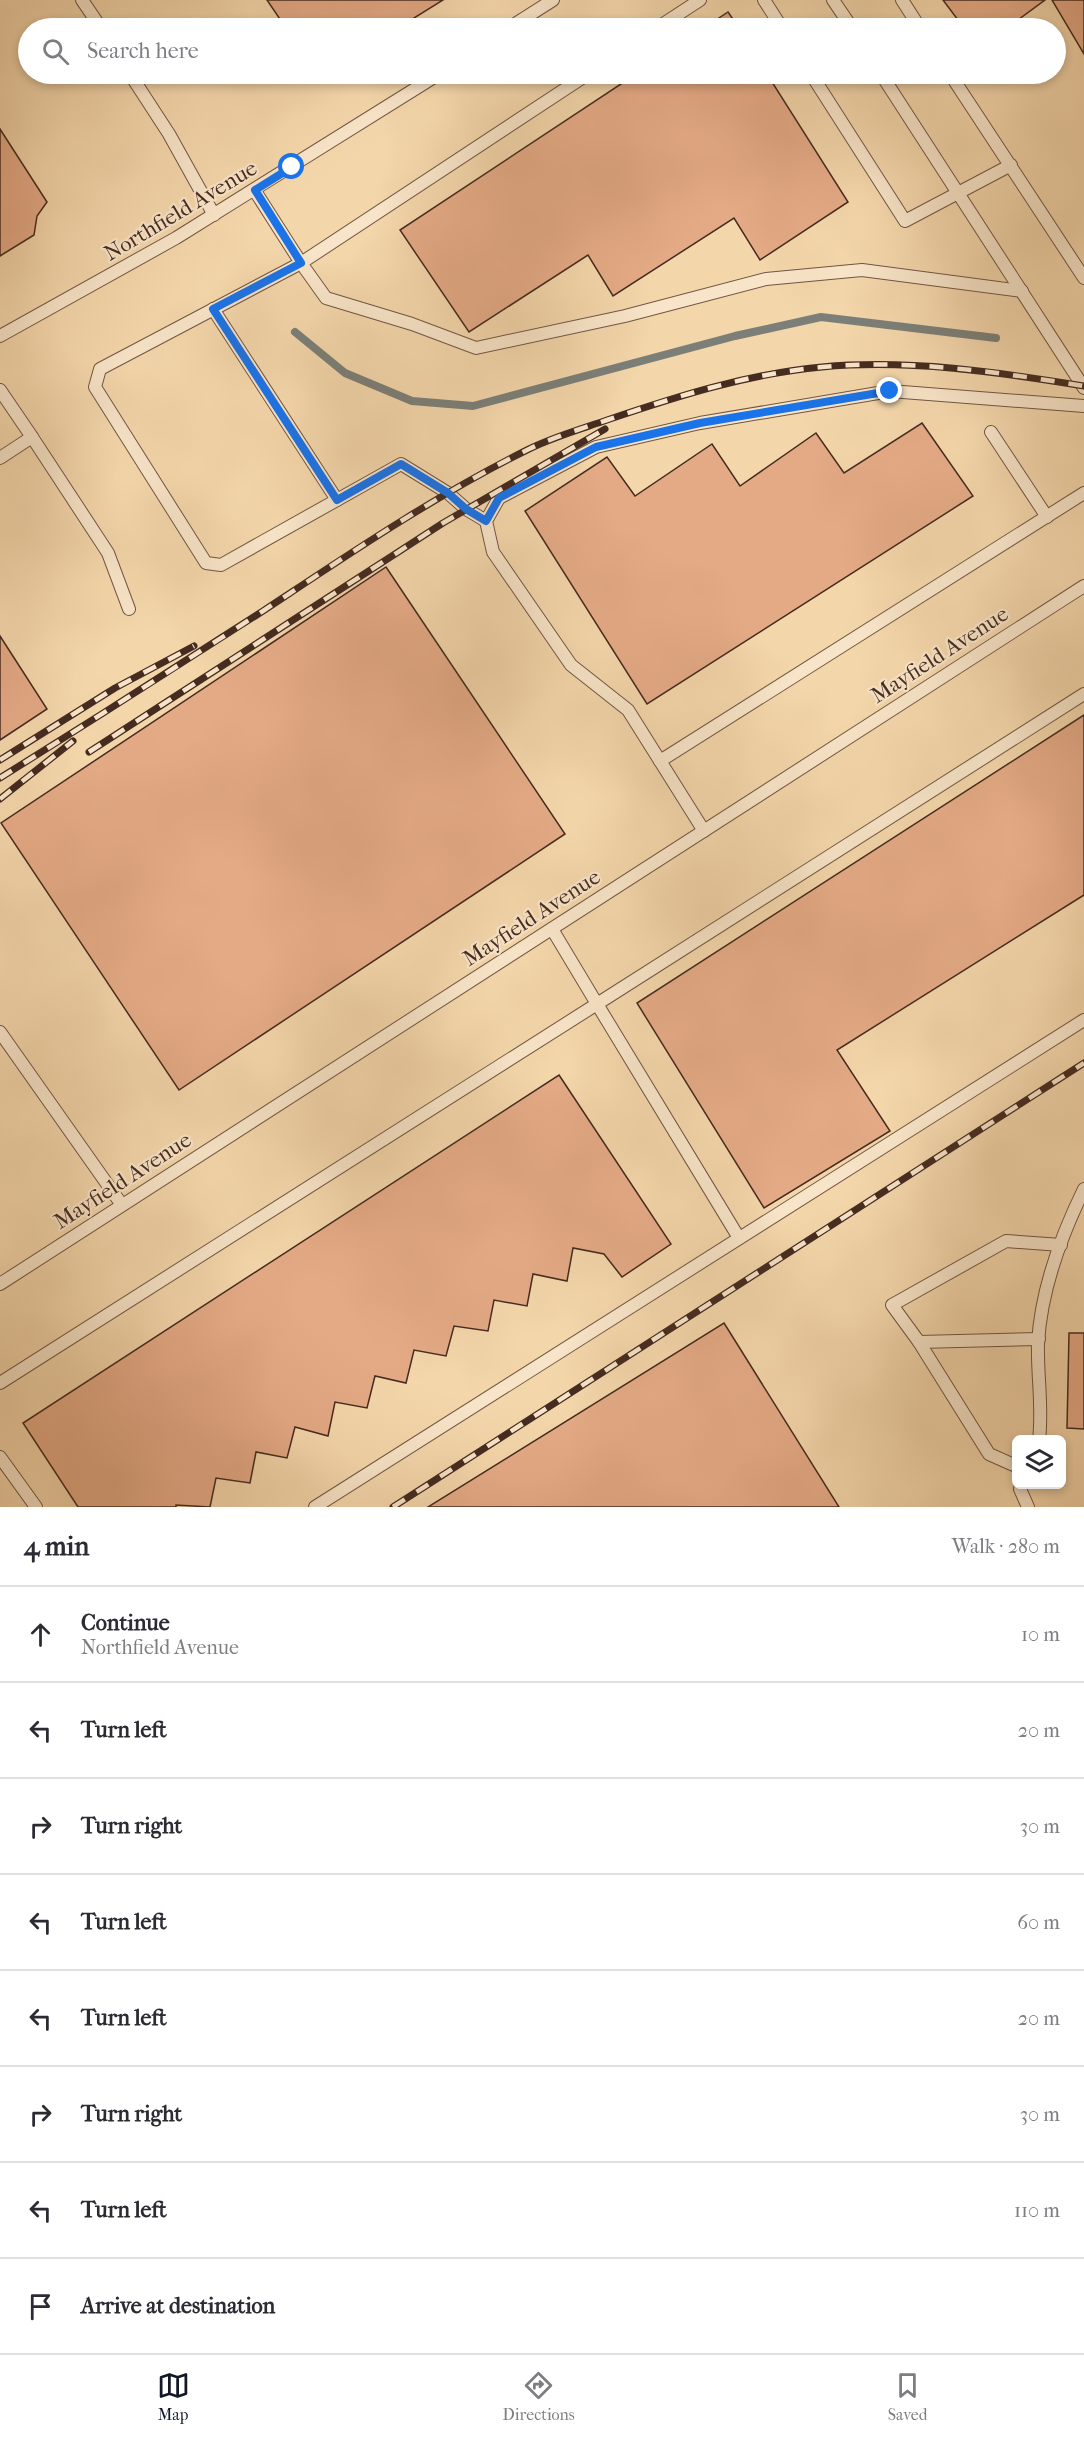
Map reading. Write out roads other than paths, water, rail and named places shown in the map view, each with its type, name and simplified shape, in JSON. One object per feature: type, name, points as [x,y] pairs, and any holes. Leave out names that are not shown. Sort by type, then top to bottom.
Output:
[{"type":"lane","points":[[82,0],[94,18]]},
{"type":"lane","points":[[525,18],[553,0]]},
{"type":"lane","points":[[672,18],[700,0]]},
{"type":"lane","points":[[764,0],[776,18]]},
{"type":"lane","points":[[833,0],[845,18]]},
{"type":"lane","points":[[902,0],[914,18]]},
{"type":"lane","points":[[136,84],[169,134],[214,215]]},
{"type":"lane","name":"Northfield Avenue","points":[[0,336],[214,215],[423,84]]},
{"type":"lane","points":[[486,521],[466,509],[448,493],[401,464],[221,565],[206,563],[95,387],[100,369],[301,263],[573,84]]},
{"type":"lane","points":[[817,84],[905,221],[1011,165]]},
{"type":"lane","points":[[888,84],[1084,388]]},
{"type":"lane","points":[[957,84],[1084,278]]},
{"type":"lane","points":[[255,190],[326,298],[412,324],[476,348],[625,316],[766,279],[862,270],[1022,291]]},
{"type":"lane","points":[[213,309],[337,500]]},
{"type":"lane","points":[[0,390],[108,553],[129,609]]},
{"type":"lane","points":[[704,831],[628,710],[571,665],[493,552],[486,521],[499,498],[596,447],[700,423],[890,391],[1084,406]]},
{"type":"lane","points":[[991,432],[1047,517]]},
{"type":"lane","points":[[0,458],[32,437]]},
{"type":"lane","points":[[660,761],[1084,493]]},
{"type":"lane","name":"Mayfield Avenue","points":[[0,1284],[1084,586]]},
{"type":"lane","points":[[0,1383],[1084,694]]},
{"type":"lane","points":[[552,929],[739,1238]]},
{"type":"lane","points":[[315,1507],[1084,1020]]},
{"type":"lane","points":[[0,1032],[122,1205]]},
{"type":"lane","points":[[1039,1435],[1039,1339],[1043,1307],[1061,1245],[1084,1189]]},
{"type":"lane","points":[[1012,1464],[990,1454],[919,1342],[892,1305],[1006,1241],[1061,1245]]},
{"type":"lane","points":[[919,1342],[1039,1339]]},
{"type":"lane","points":[[0,1457],[36,1507]]},
{"type":"lane","points":[[1020,1489],[1029,1507]]},
{"type":"waterway","points":[[295,332],[345,373],[412,401],[473,406],[735,336],[821,317],[996,338]]},
{"type":"railway","points":[[0,778],[427,505],[494,467],[557,437],[713,387],[794,370],[822,367],[888,365],[953,368],[1084,386]]},
{"type":"railway","points":[[89,752],[443,523],[605,429]]},
{"type":"railway","points":[[0,760],[115,688],[194,646]]},
{"type":"railway","points":[[0,799],[73,741]]},
{"type":"railway","points":[[393,1507],[1084,1063]]}]
